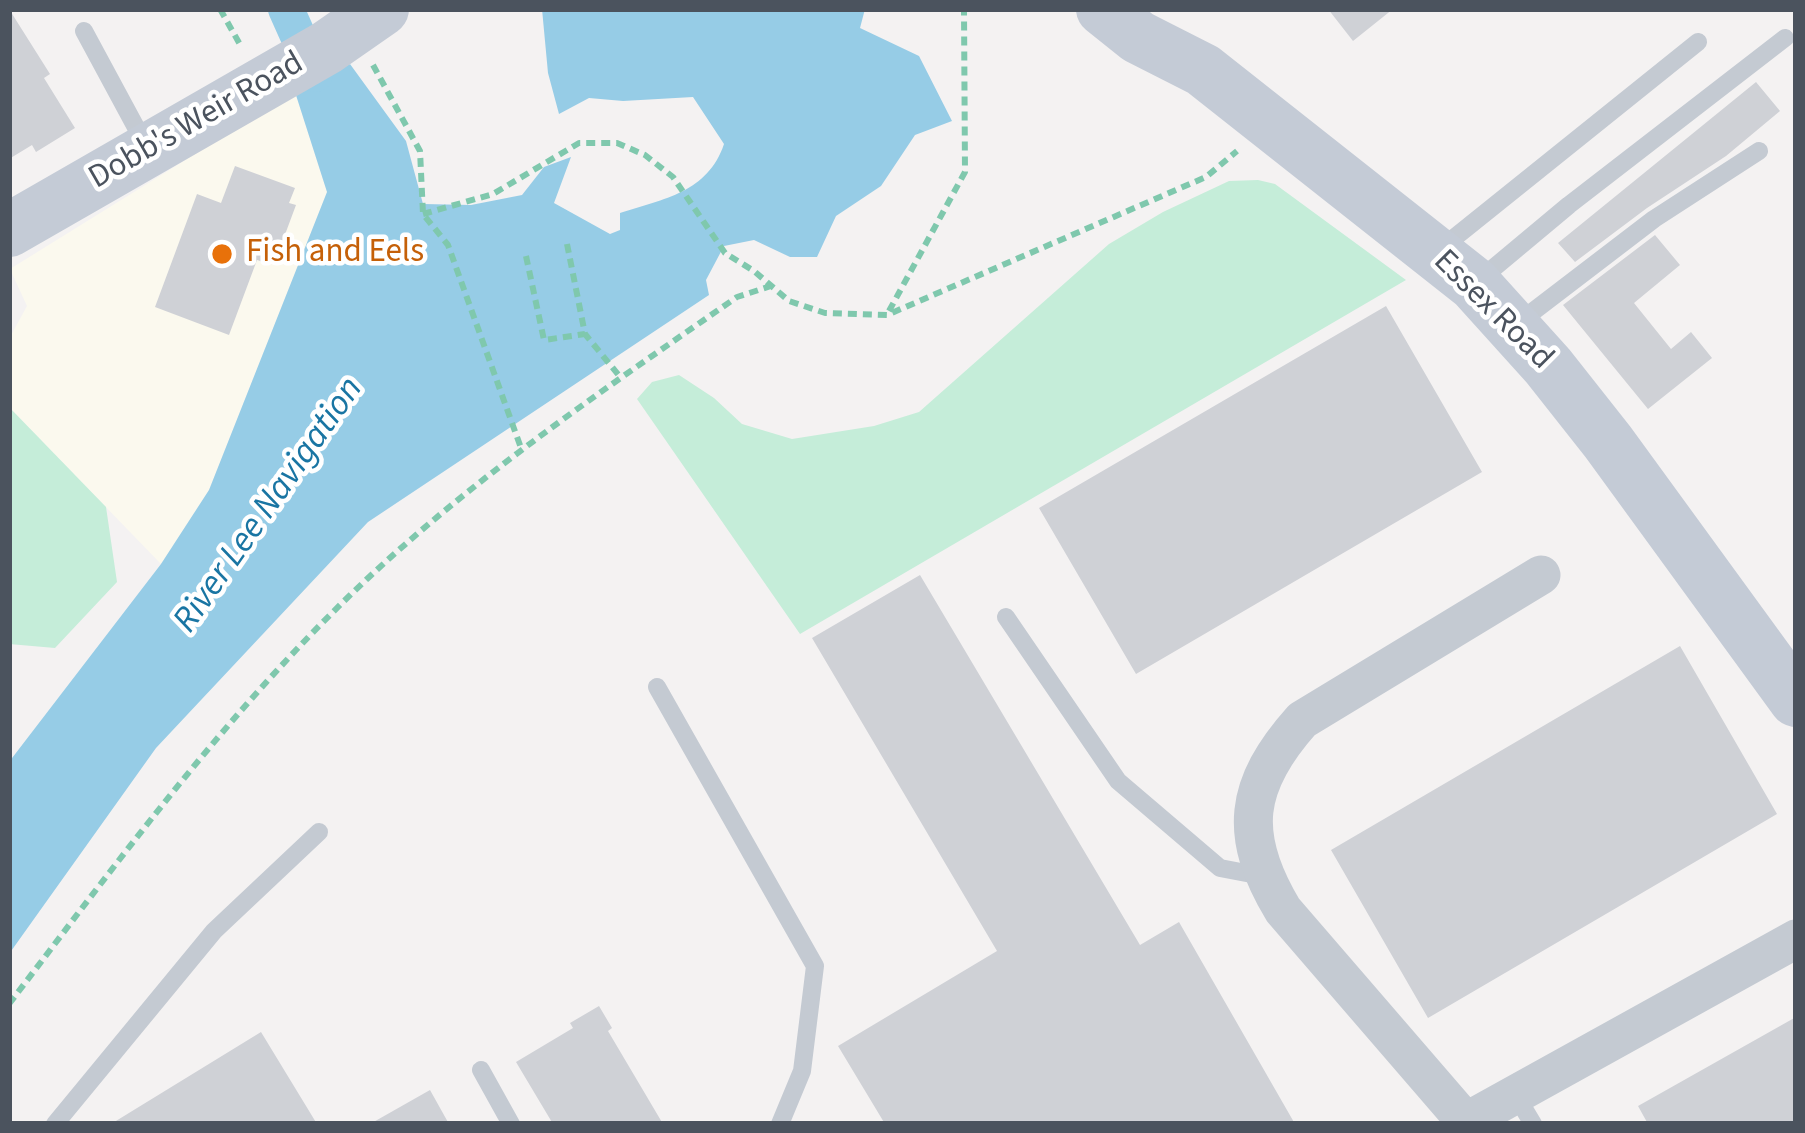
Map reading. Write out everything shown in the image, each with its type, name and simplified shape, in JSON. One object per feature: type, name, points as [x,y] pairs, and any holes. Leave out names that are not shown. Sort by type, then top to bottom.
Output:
[{"type":"street","name":"Essex Road","points":[[1129,23],[1264,116],[1455,269],[1514,326],[1608,442],[1796,700]]},
{"type":"street","name":"Dobb's Weir Road","points":[[9,230],[356,28]]},
{"type":"street","points":[[1541,575],[1303,720],[1274,752],[1255,794],[1252,836],[1262,876],[1283,910],[1464,1123],[1524,1109],[1796,939]]},
{"type":"lane","points":[[84,32],[148,151]]},
{"type":"lane","points":[[1455,269],[1569,205],[1784,38]]},
{"type":"lane","points":[[1455,269],[1698,42]]},
{"type":"lane","points":[[1514,326],[1654,219],[1759,151]]},
{"type":"lane","points":[[1006,616],[1118,781],[1220,868],[1262,876]]},
{"type":"lane","points":[[657,687],[815,966],[802,1071],[780,1124]]},
{"type":"lane","points":[[55,1124],[214,932],[319,832]]},
{"type":"lane","points":[[482,1070],[511,1124]]},
{"type":"path","points":[[887,315],[965,172],[964,9]]},
{"type":"path","points":[[356,28],[420,151],[423,214],[448,245],[521,448]]},
{"type":"path","points":[[423,214],[493,194],[579,143],[616,143],[645,155],[673,177],[725,254],[789,301],[825,314],[887,315],[1206,177],[1228,162],[1264,116]]},
{"type":"path","points":[[567,244],[585,334],[621,378]]},
{"type":"path","points":[[526,256],[544,340],[585,334]]},
{"type":"path","points":[[9,1004],[215,736],[367,579],[521,448],[737,297],[771,286]]},
{"type":"shaded area","points":[[295,92],[327,192],[209,490],[161,564],[9,407],[9,339],[27,306],[10,269]]},
{"type":"green space","points":[[1229,181],[1275,184],[1406,280],[800,634],[637,399],[652,382],[679,375],[742,424],[792,439],[874,426],[919,412],[1109,244]]},
{"type":"green space","points":[[9,407],[106,507],[117,582],[55,648],[9,644]]},
{"type":"water","points":[[542,9],[865,9],[860,28],[919,56],[952,121],[915,135],[881,186],[836,216],[817,257],[790,257],[754,240],[724,246],[706,280],[709,295],[368,522],[156,748],[9,954],[9,762],[161,564],[209,490],[327,192],[295,92],[350,64],[406,141],[423,204],[471,205],[522,195],[544,167],[571,157],[554,203],[610,234],[620,230],[620,213],[682,191],[717,160],[724,144],[693,97],[589,98],[559,114],[548,73]]},
{"type":"building","points":[[9,9],[50,74],[44,78],[75,128],[36,152],[32,145],[9,159]]},
{"type":"building","points":[[1328,9],[1393,9],[1353,41]]},
{"type":"building","points":[[1756,82],[1780,111],[1726,156],[1575,262],[1558,243]]},
{"type":"building","name":"Fish and Eels","points":[[235,166],[295,188],[289,203],[296,205],[280,248],[272,245],[266,263],[257,260],[229,335],[155,307],[197,194],[221,203]]},
{"type":"building","points":[[1655,235],[1680,265],[1634,303],[1671,349],[1691,332],[1712,358],[1648,409],[1563,305]]},
{"type":"building","points":[[1386,306],[1482,472],[1136,674],[1039,508]]},
{"type":"building","points":[[920,575],[1140,945],[1179,922],[1295,1124],[885,1124],[838,1046],[997,951],[812,638]]},
{"type":"building","points":[[1680,646],[1777,814],[1428,1018],[1331,850]]},
{"type":"building","points":[[599,1006],[612,1028],[608,1031],[663,1124],[553,1124],[516,1062],[573,1028],[570,1023]]},
{"type":"building","points":[[1796,1017],[1796,1124],[1648,1124],[1638,1106]]},
{"type":"building","points":[[261,1032],[317,1124],[111,1124]]},
{"type":"building","points":[[430,1090],[449,1124],[370,1124]]},
{"type":"waterway","name":"River Lee Navigation","points":[[286,9],[315,74]]},
{"type":"place","name":"Fish and Eels","points":[[222,254]]}]
